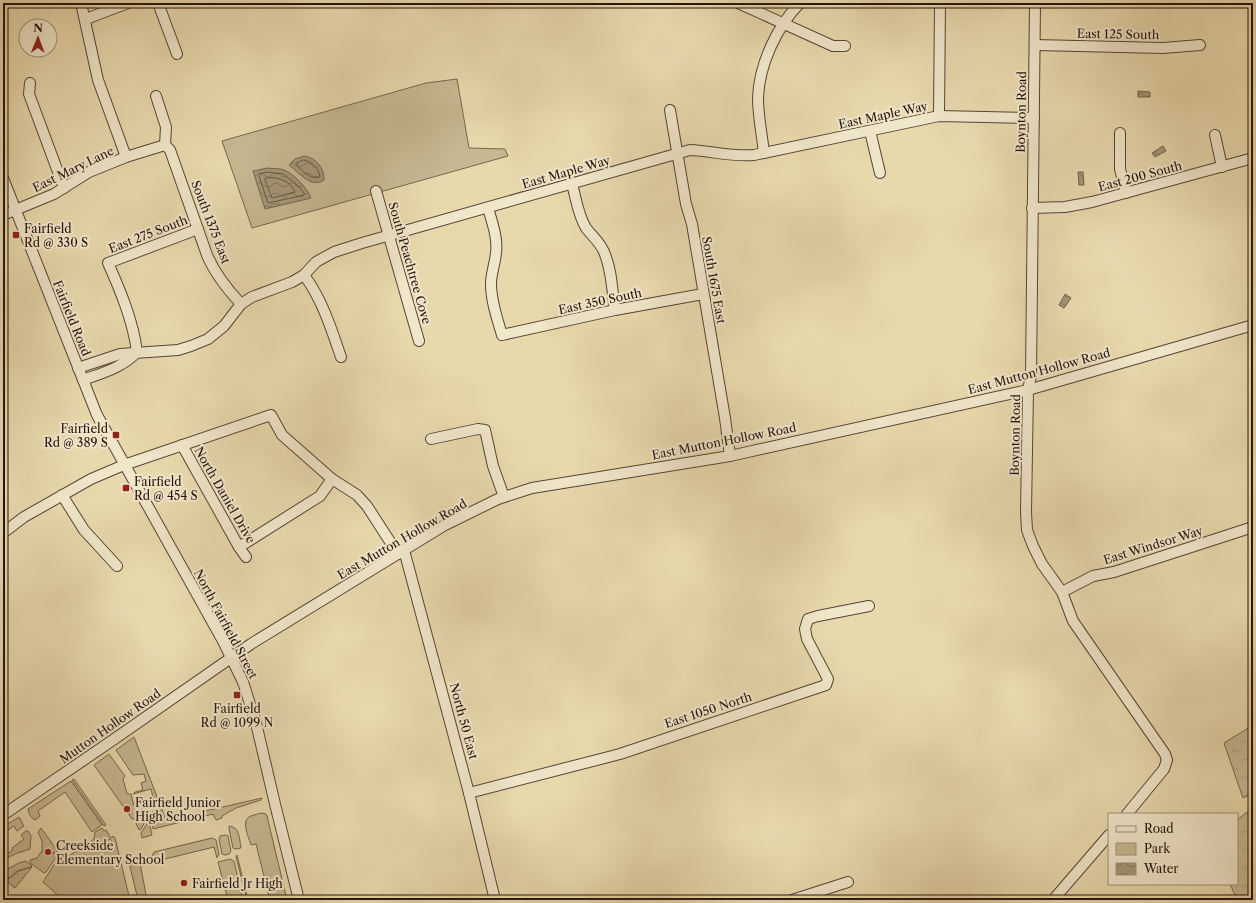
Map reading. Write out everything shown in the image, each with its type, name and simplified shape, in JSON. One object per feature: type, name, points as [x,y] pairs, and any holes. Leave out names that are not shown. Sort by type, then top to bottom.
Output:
[{"type":"street","points":[[81,3],[86,19],[98,80],[126,157]]},
{"type":"street","points":[[86,19],[128,3]]},
{"type":"street","points":[[158,3],[177,54]]},
{"type":"street","points":[[738,3],[833,46],[844,46]]},
{"type":"street","points":[[764,153],[758,97],[762,73],[773,43],[783,23],[800,3]]},
{"type":"street","points":[[939,116],[940,3]]},
{"type":"street","name":"Boynton Road","points":[[1035,3],[1036,45],[1032,208],[1031,376],[1028,390],[1027,530],[1042,564],[1062,592],[1073,621],[1165,754],[1167,760],[1164,769],[1128,813]]},
{"type":"street","name":"East 125 South","points":[[1036,45],[1162,48],[1200,45]]},
{"type":"street","points":[[30,83],[29,94],[64,188]]},
{"type":"street","points":[[156,96],[166,127],[165,145]]},
{"type":"street","name":"South 1675 East","points":[[670,110],[686,204],[692,224],[730,456]]},
{"type":"street","name":"East Maple Way","points":[[78,368],[110,357],[137,352],[178,350],[208,339],[224,326],[241,304],[252,297],[292,282],[304,275],[316,262],[334,252],[690,150],[708,150],[742,156],[764,153],[939,116],[1034,118]]},
{"type":"street","points":[[870,131],[880,173]]},
{"type":"street","points":[[1120,133],[1120,169],[1126,193]]},
{"type":"street","points":[[1215,135],[1222,167]]},
{"type":"street","name":"East Mary Lane","points":[[3,215],[54,194],[90,172],[126,157],[165,145]]},
{"type":"street","name":"South 1375 East","points":[[165,145],[170,150],[214,270],[241,304]]},
{"type":"street","name":"East 200 South","points":[[1032,208],[1065,206],[1092,202],[1253,158]]},
{"type":"street","name":"Fairfield Road","points":[[3,178],[97,415],[124,465]]},
{"type":"street","points":[[572,184],[586,228],[600,243],[605,254],[615,310]]},
{"type":"street","name":"South Peachtree Cove","points":[[376,192],[419,341]]},
{"type":"street","name":"East 350 South","points":[[488,208],[495,236],[496,253],[492,270],[492,297],[502,335],[615,310],[703,294]]},
{"type":"street","name":"East 275 South","points":[[137,352],[136,338],[131,320],[121,292],[108,263],[198,229]]},
{"type":"street","points":[[304,275],[323,306],[341,357]]},
{"type":"street","name":"East Mutton Hollow Road","points":[[232,658],[251,644],[445,525],[504,497],[532,488],[730,456],[1028,390],[1253,325]]},
{"type":"street","points":[[83,380],[113,369],[129,361],[137,352]]},
{"type":"street","name":"North 50 East","points":[[182,445],[271,414],[282,435],[332,480],[357,495],[401,552],[469,793],[495,900]]},
{"type":"street","points":[[431,439],[485,430],[493,466],[504,497]]},
{"type":"street","points":[[3,533],[24,517],[91,478],[182,445]]},
{"type":"street","name":"North Daniel Drive","points":[[182,445],[246,557]]},
{"type":"street","name":"North Fairfield Street","points":[[124,465],[232,658],[243,682],[256,723],[300,900]]},
{"type":"street","points":[[239,547],[320,496],[332,480]]},
{"type":"street","points":[[62,495],[84,530],[118,566]]},
{"type":"street","name":"East Windsor Way","points":[[1062,592],[1093,576],[1114,572],[1253,527]]},
{"type":"street","name":"East 1050 North","points":[[469,793],[620,754],[826,685],[828,679],[807,639],[805,629],[808,620],[818,616],[869,606]]},
{"type":"street","name":"Mutton Hollow Road","points":[[3,815],[232,658]]},
{"type":"street","points":[[1053,900],[1108,836]]},
{"type":"street","points":[[792,900],[848,882]]},
{"type":"green space","points":[[457,79],[469,148],[505,149],[508,156],[252,228],[222,141],[426,83]]},
{"type":"green space","points":[[1253,725],[1253,750],[1249,752],[1253,793],[1243,798],[1224,743]]},
{"type":"green space","points":[[134,737],[166,820],[262,798],[261,800],[236,808],[222,816],[222,818],[216,820],[213,814],[153,829],[151,814],[152,812],[156,811],[151,789],[133,794],[143,790],[141,783],[146,781],[144,774],[133,775],[116,750]]},
{"type":"green space","points":[[109,754],[125,776],[123,779],[127,794],[131,794],[136,819],[132,819],[94,765]]},
{"type":"green space","points":[[74,779],[106,825],[104,826],[72,780]]},
{"type":"green space","points":[[71,781],[102,825],[92,832],[65,792],[38,811],[40,816],[35,820],[30,814],[28,809]]},
{"type":"green space","points":[[1253,810],[1253,900],[1237,900],[1230,885],[1238,885],[1238,819]]},
{"type":"green space","points":[[262,813],[266,814],[267,816],[287,900],[270,900],[256,844],[251,845],[247,834],[247,819]]},
{"type":"green space","points":[[19,817],[24,826],[17,831],[14,826],[3,833],[3,827]]},
{"type":"green space","points":[[146,819],[141,829],[139,830],[135,821]]},
{"type":"green space","points":[[149,821],[152,835],[142,838],[141,833]]},
{"type":"green space","points":[[229,826],[235,828],[237,831],[241,848],[233,848]]},
{"type":"green space","points":[[41,828],[57,850],[57,853],[42,851],[42,841],[38,832]]},
{"type":"green space","points":[[102,828],[104,831],[106,830],[111,838],[113,836],[115,838],[130,900],[63,900],[43,882],[57,860],[63,860],[94,839],[95,832]],"holes":[[[110,839],[114,844],[103,851],[100,846]]]},
{"type":"green space","points":[[28,831],[31,836],[30,849],[3,860],[3,857],[13,850],[12,848],[24,839],[21,835]]},
{"type":"green space","points":[[220,836],[228,836],[231,851],[229,854],[225,855],[222,854],[219,839]]},
{"type":"green space","points":[[212,838],[216,840],[219,854],[217,858],[214,847],[153,862],[152,856],[154,852]]},
{"type":"green space","points":[[41,852],[56,854],[57,856],[44,873],[30,863],[30,860],[37,858]]},
{"type":"green space","points":[[237,855],[248,900],[236,857]]},
{"type":"green space","points":[[129,856],[136,858],[147,857],[136,861],[140,863],[147,900],[138,900],[128,858]]},
{"type":"green space","points":[[230,859],[234,861],[243,900],[228,900],[218,862]]},
{"type":"green space","points":[[26,861],[32,866],[17,871],[4,882],[4,871]]},
{"type":"green space","points":[[32,867],[15,888],[6,881],[19,871]]},
{"type":"water","points":[[1138,91],[1150,92],[1150,97],[1138,97]]},
{"type":"water","points":[[1163,146],[1166,151],[1155,157],[1152,153]]},
{"type":"water","points":[[304,156],[316,161],[321,167],[324,180],[319,182],[310,181],[289,165],[295,159]]},
{"type":"water","points":[[268,168],[282,169],[288,172],[296,178],[311,198],[265,209],[253,171]]},
{"type":"water","points":[[1078,172],[1083,172],[1084,185],[1079,185]]},
{"type":"water","points":[[1065,294],[1071,298],[1064,308],[1059,305]]},
{"type":"place","name":"Fairfield Rd @ 330 S","points":[[16,235]]},
{"type":"place","name":"Fairfield Rd @ 389 S","points":[[116,435]]},
{"type":"place","name":"Fairfield Rd @ 454 S","points":[[126,488]]},
{"type":"place","name":"Fairfield Rd @ 1099 N","points":[[237,695]]},
{"type":"place","name":"Fairfield Junior High School","points":[[127,809]]},
{"type":"place","name":"Creekside Elementary School","points":[[48,852]]},
{"type":"place","name":"Fairfield Jr High","points":[[184,883]]}]
